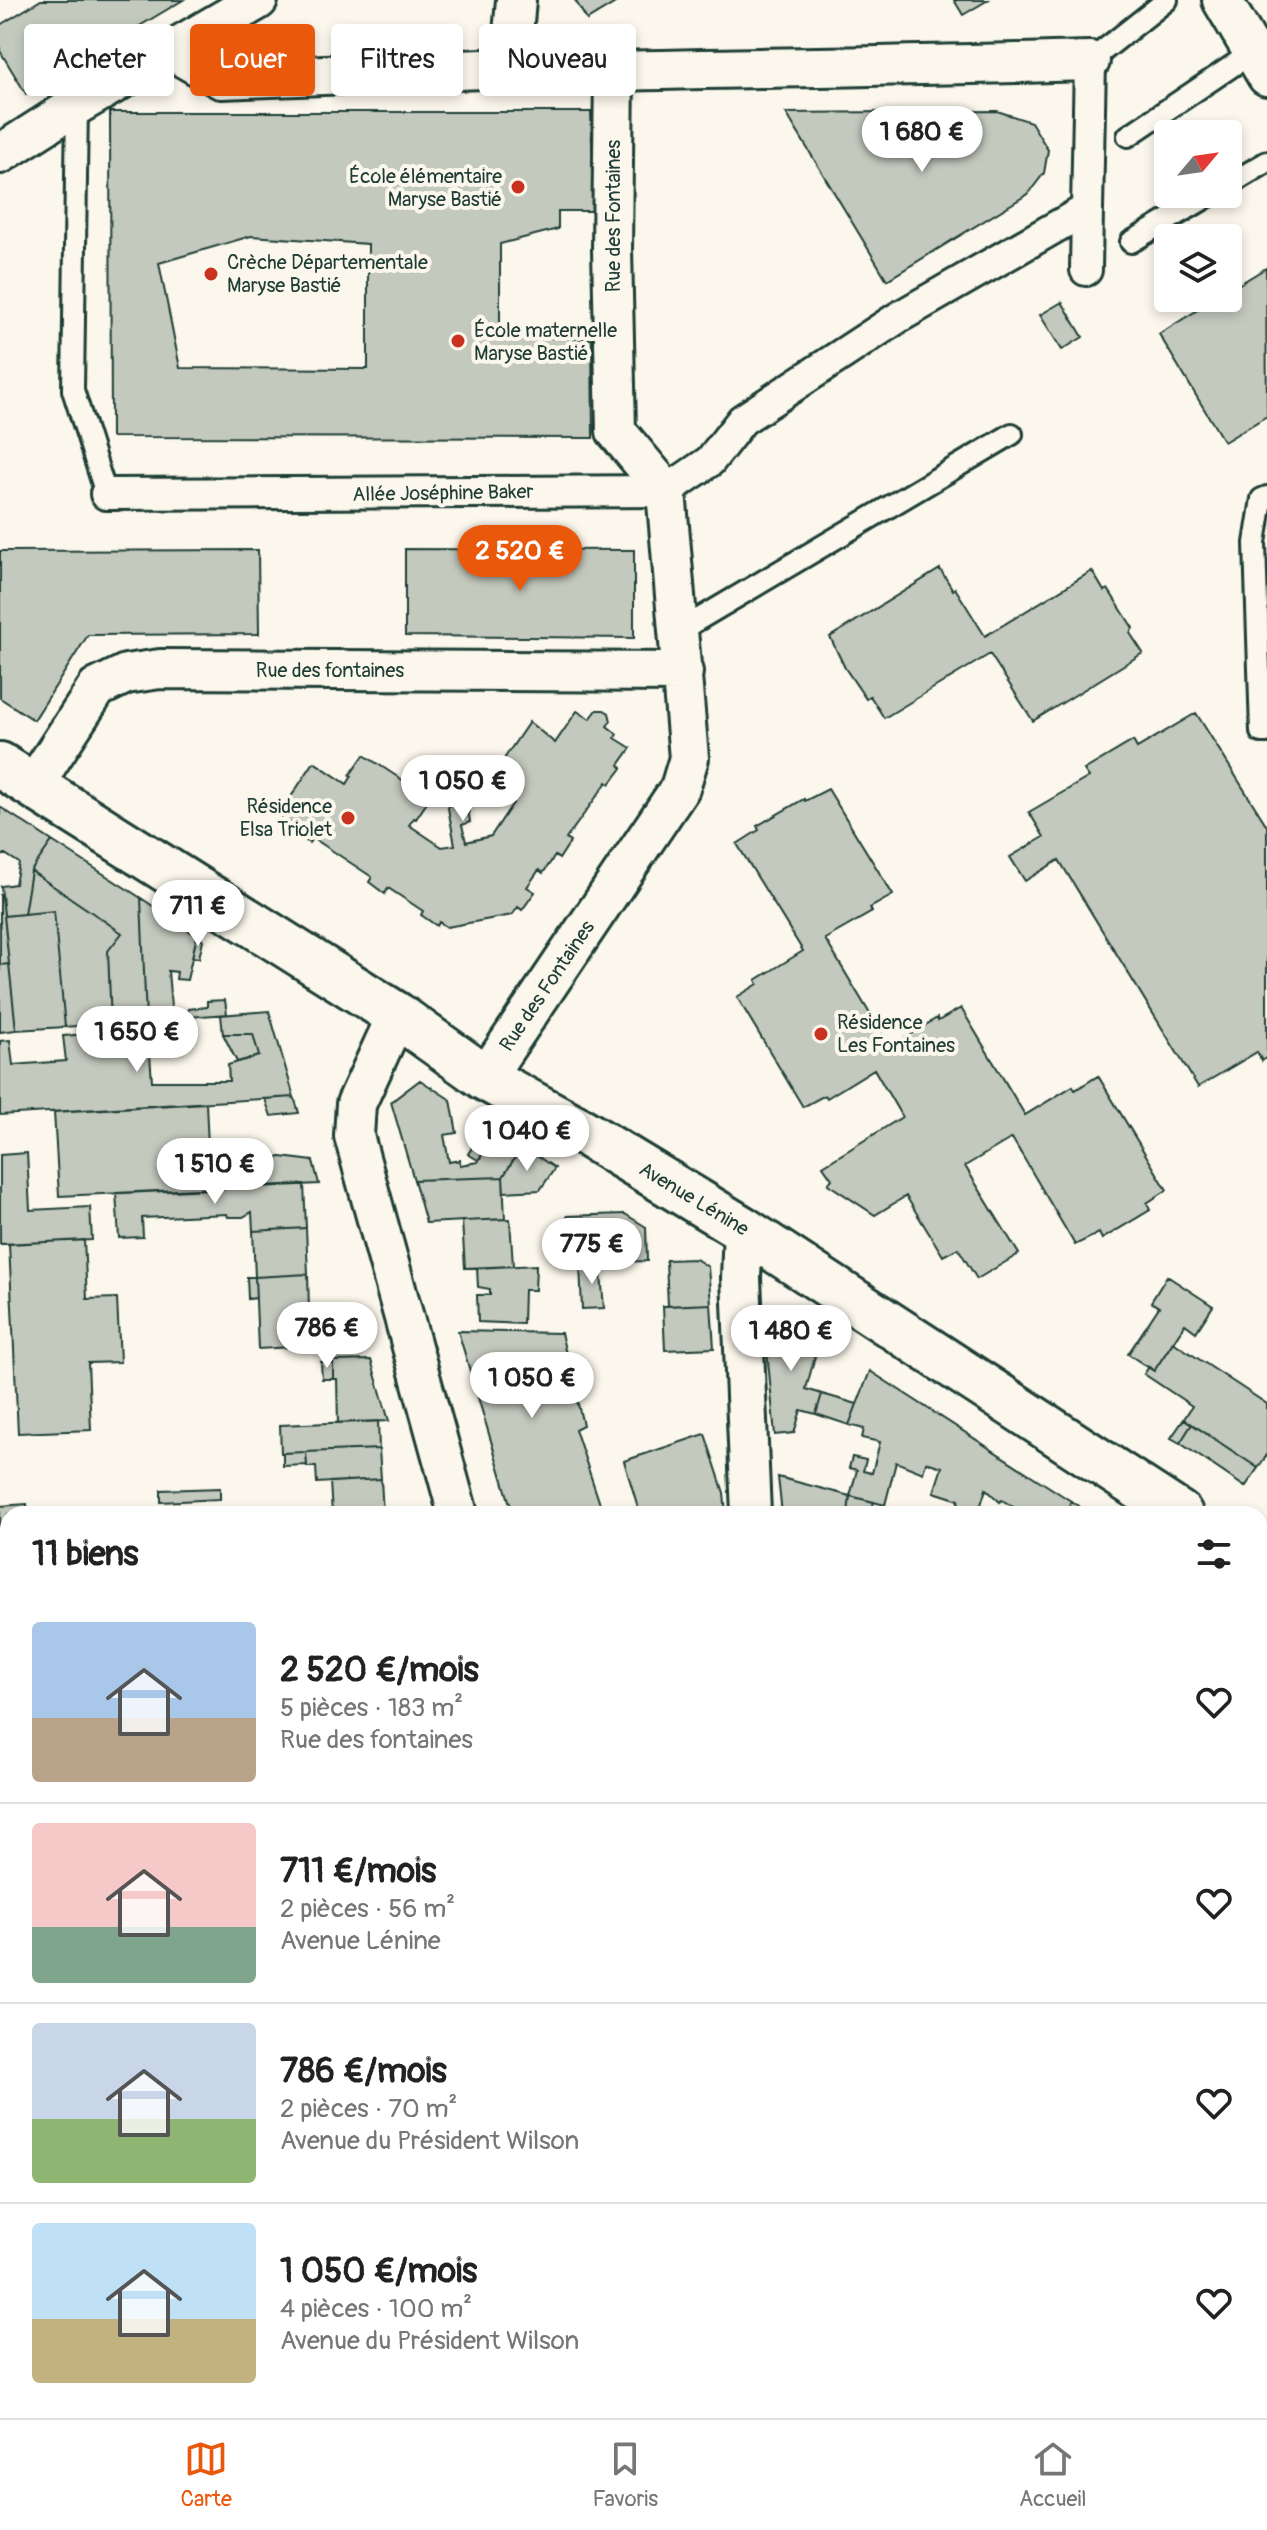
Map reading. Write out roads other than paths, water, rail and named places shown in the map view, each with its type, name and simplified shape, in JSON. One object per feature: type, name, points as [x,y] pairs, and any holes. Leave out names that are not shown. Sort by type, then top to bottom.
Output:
[{"type":"main road","name":"Avenue Lénine","points":[[16,775],[397,1015],[485,1078],[578,1129],[743,1229],[1168,1506]]},
{"type":"street","points":[[174,50],[258,0]]},
{"type":"street","points":[[514,24],[516,0]]},
{"type":"street","points":[[1222,0],[1260,64]]},
{"type":"street","points":[[174,52],[221,79],[479,69]]},
{"type":"street","points":[[636,71],[1090,61],[1086,270]]},
{"type":"street","points":[[0,154],[93,96]]},
{"type":"street","name":"Rue des Fontaines","points":[[485,1078],[680,788],[689,758],[666,491],[616,431],[612,249],[614,96]]},
{"type":"street","points":[[666,491],[710,461],[742,420],[899,317],[1087,209]]},
{"type":"street","name":"Allée Joséphine Baker","points":[[106,494],[666,491]]},
{"type":"street","name":"Rue des fontaines","points":[[16,775],[97,688],[126,674],[160,669],[683,672]]},
{"type":"street","points":[[397,1015],[356,1104],[354,1136],[456,1506]]},
{"type":"street","points":[[743,1229],[741,1278],[751,1506]]},
{"type":"lane","points":[[1090,61],[1167,0]]},
{"type":"lane","points":[[1128,136],[1260,64]]},
{"type":"lane","name":"Allée Joséphine Baker","points":[[77,105],[73,390],[106,494]]},
{"type":"lane","points":[[1242,177],[1267,162]]},
{"type":"lane","points":[[1131,242],[1188,208]]},
{"type":"lane","points":[[679,631],[1012,434]]},
{"type":"lane","points":[[1267,497],[1262,499],[1255,543],[1261,732],[1267,732]]},
{"type":"place","name":"École élémentaire Maryse Bastié","points":[[518,187]]},
{"type":"place","name":"Crèche Départementale Maryse Bastié","points":[[211,274]]},
{"type":"place","name":"École maternelle Maryse Bastié","points":[[458,341]]},
{"type":"place","name":"Résidence Elsa Triolet","points":[[348,818]]},
{"type":"place","name":"Résidence Les Fontaines","points":[[821,1034]]}]
